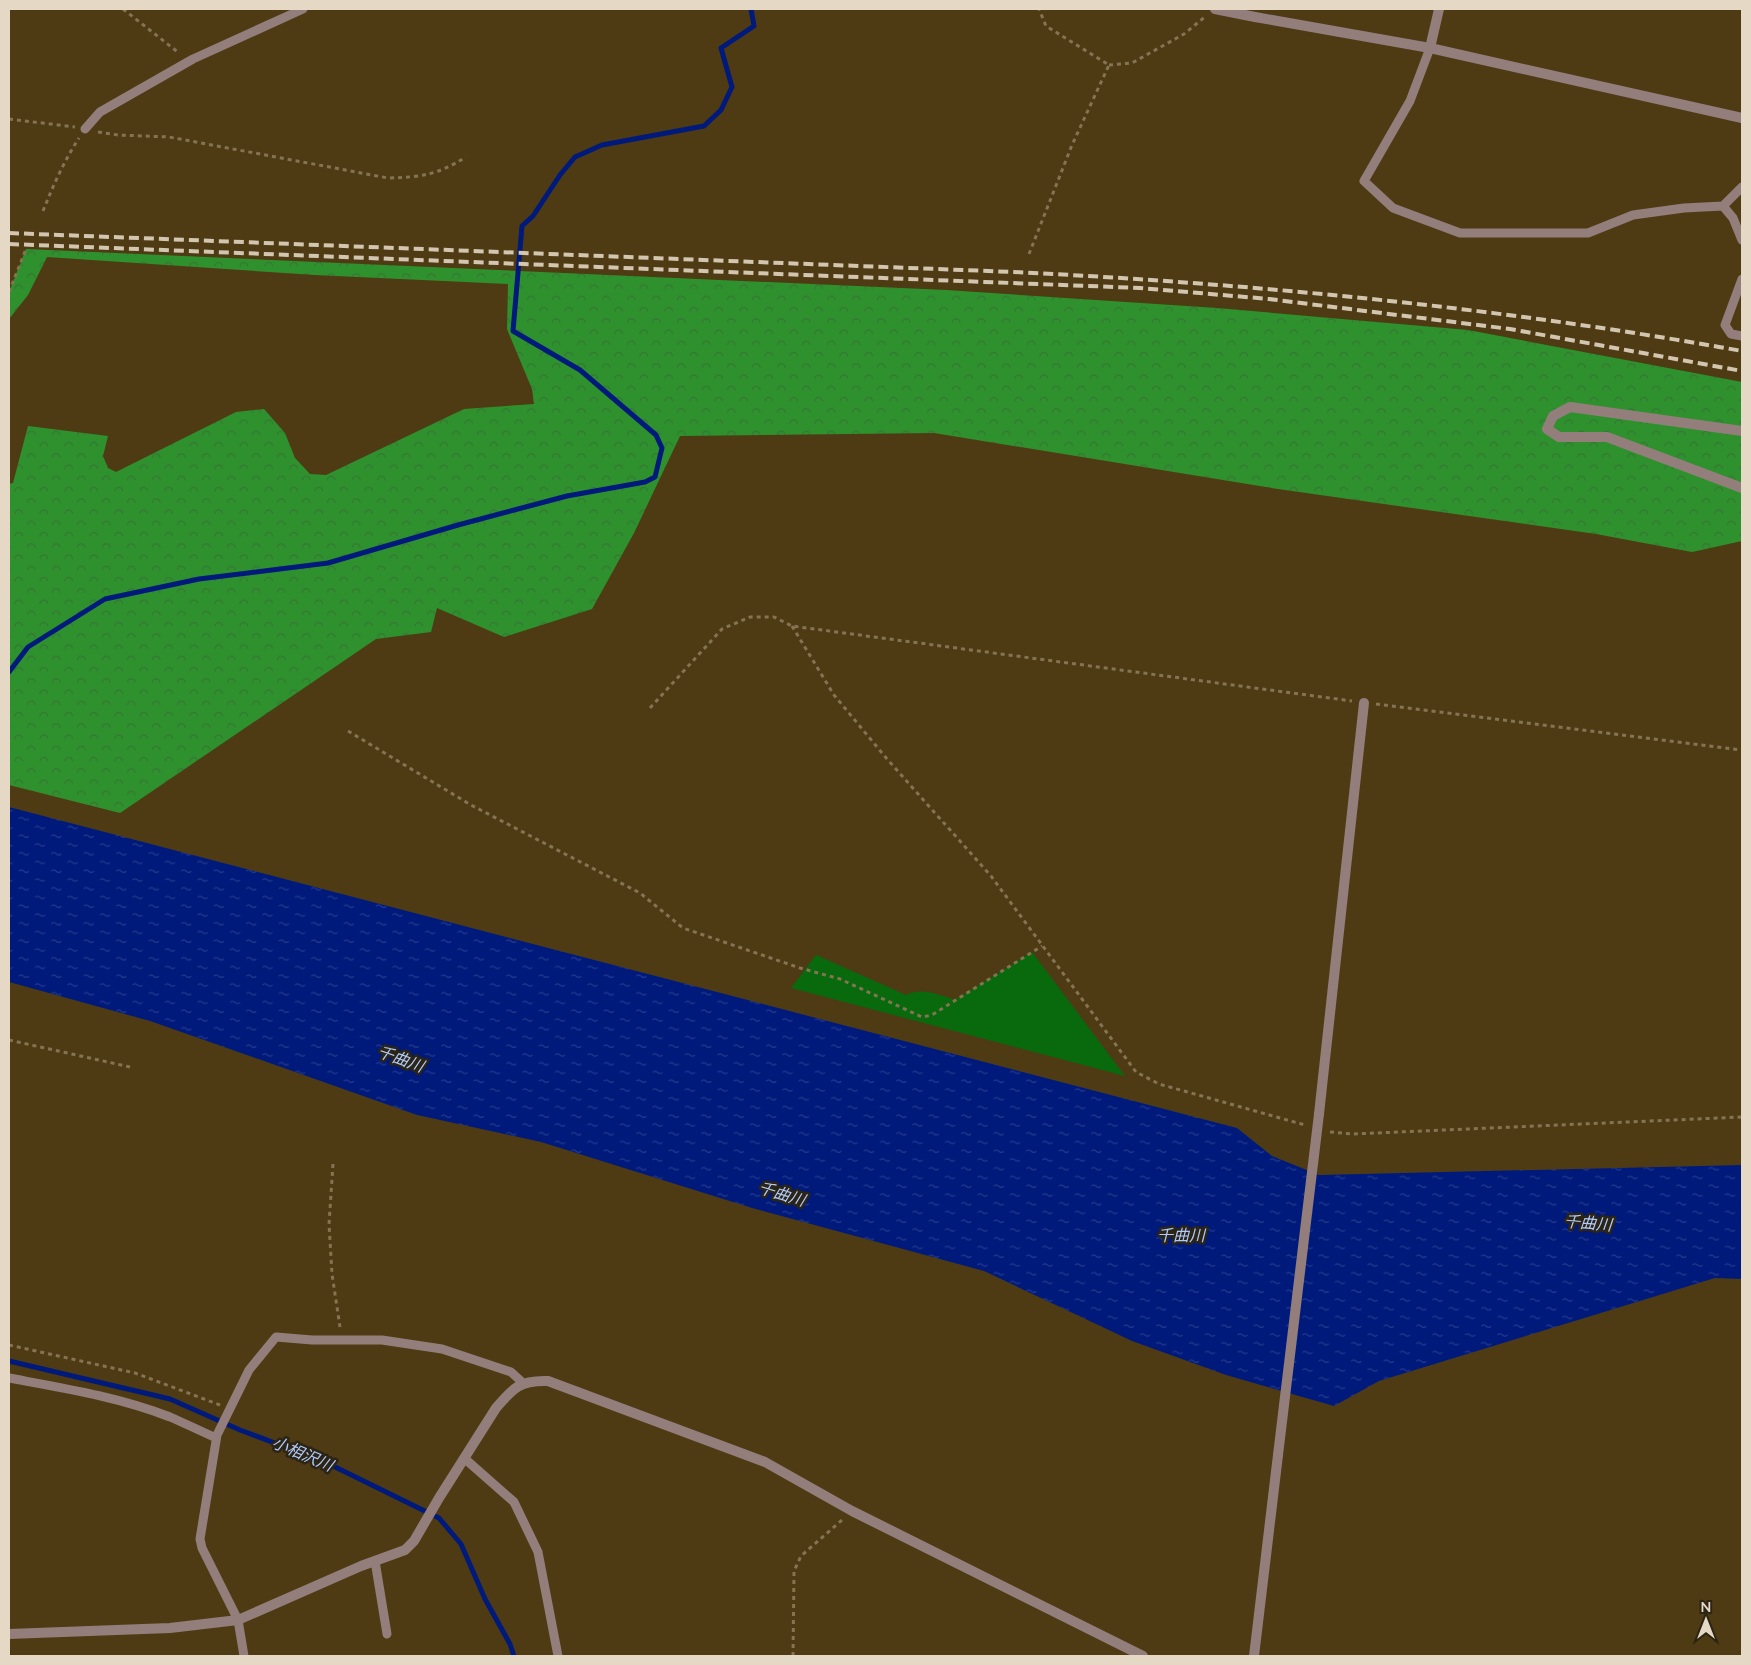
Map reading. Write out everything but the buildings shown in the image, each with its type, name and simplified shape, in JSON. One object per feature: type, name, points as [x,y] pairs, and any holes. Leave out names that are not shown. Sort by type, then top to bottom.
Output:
[{"type":"street","points":[[1430,48],[1439,9]]},
{"type":"street","points":[[1211,12],[1258,13],[1430,48],[1742,118]]},
{"type":"street","points":[[1742,431],[1570,407],[1553,416],[1547,429],[1559,437],[1608,437],[1742,488]]},
{"type":"street","points":[[1254,1656],[1319,1114],[1364,703]]},
{"type":"street","points":[[9,1634],[170,1628],[238,1620],[405,1550],[414,1541],[464,1458],[505,1397],[523,1383],[548,1381],[765,1462],[852,1511],[1143,1656]]},
{"type":"lane","points":[[85,129],[100,112],[189,62],[303,9]]},
{"type":"lane","points":[[1430,48],[1410,101],[1364,181],[1393,208],[1460,232],[1588,233],[1634,215],[1684,208],[1723,206],[1742,187]]},
{"type":"lane","points":[[1723,206],[1733,218],[1742,240]]},
{"type":"lane","points":[[1742,279],[1725,325],[1731,334],[1742,336]]},
{"type":"lane","points":[[244,1656],[238,1620],[202,1548],[200,1539],[216,1436],[249,1370],[276,1338],[382,1340],[442,1349],[511,1372],[523,1383]]},
{"type":"lane","points":[[9,1378],[94,1395],[134,1406],[169,1417],[216,1436]]},
{"type":"lane","points":[[464,1458],[514,1502],[538,1552],[558,1656]]},
{"type":"lane","points":[[375,1561],[387,1634]]},
{"type":"path","points":[[123,9],[189,62]]},
{"type":"path","points":[[1039,9],[1046,26],[1109,65],[1132,64],[1184,34],[1211,12]]},
{"type":"path","points":[[1030,254],[1072,145],[1109,65]]},
{"type":"path","points":[[9,119],[60,124],[118,135],[169,137],[388,178],[424,176],[446,170],[466,158]]},
{"type":"path","points":[[43,212],[71,150],[85,129]]},
{"type":"path","points":[[9,292],[26,249]]},
{"type":"path","points":[[650,708],[722,629],[750,617],[774,617],[792,626],[1364,703],[1742,750]]},
{"type":"path","points":[[792,626],[834,695],[887,759],[991,876],[1136,1072],[1159,1084],[1306,1126]]},
{"type":"path","points":[[348,731],[471,805],[640,893],[683,928],[800,968],[840,979],[922,1016],[932,1015],[1042,946]]},
{"type":"path","points":[[9,1040],[130,1067]]},
{"type":"path","points":[[1324,1131],[1353,1134],[1742,1117]]},
{"type":"path","points":[[333,1164],[329,1224],[332,1274],[342,1340]]},
{"type":"path","points":[[9,1345],[135,1374],[228,1411]]},
{"type":"path","points":[[793,1656],[794,1571],[801,1556],[852,1511]]},
{"type":"green space","points":[[26,249],[946,290],[1217,308],[1468,330],[1742,382],[1742,541],[1692,552],[1596,534],[1278,489],[934,433],[680,436],[634,533],[592,609],[504,637],[437,608],[431,632],[376,639],[120,813],[9,785],[9,484],[13,483],[28,426],[108,436],[103,456],[108,468],[116,472],[236,412],[264,409],[285,433],[295,458],[310,474],[326,475],[464,409],[534,404],[532,389],[507,329],[508,284],[315,275],[47,257],[28,295],[9,319],[9,292]]},
{"type":"green space","points":[[1032,952],[1125,1076],[791,988],[816,955],[906,995],[924,992],[955,1000]]},
{"type":"water","name":"千曲川","points":[[9,807],[1237,1128],[1272,1156],[1319,1175],[1742,1165],[1742,1279],[1715,1278],[1379,1381],[1334,1406],[1226,1375],[1132,1341],[984,1271],[752,1208],[541,1142],[417,1115],[150,1021],[9,982]]},
{"type":"waterway","points":[[9,672],[28,647],[105,599],[199,579],[328,563],[567,496],[645,482],[655,477],[662,448],[656,435],[580,370],[513,331],[522,226],[533,216],[560,175],[575,157],[602,145],[704,126],[721,110],[732,87],[721,48],[754,26],[751,9]]},
{"type":"waterway","name":"小相沢川","points":[[9,1361],[170,1399],[240,1430],[325,1462],[439,1518],[461,1544],[485,1599],[510,1644],[514,1656]]},
{"type":"railway","points":[[9,233],[1014,272],[1197,283],[1471,310],[1561,322],[1742,351]]},
{"type":"railway","points":[[9,244],[1140,288],[1269,299],[1510,329],[1742,371]]}]
